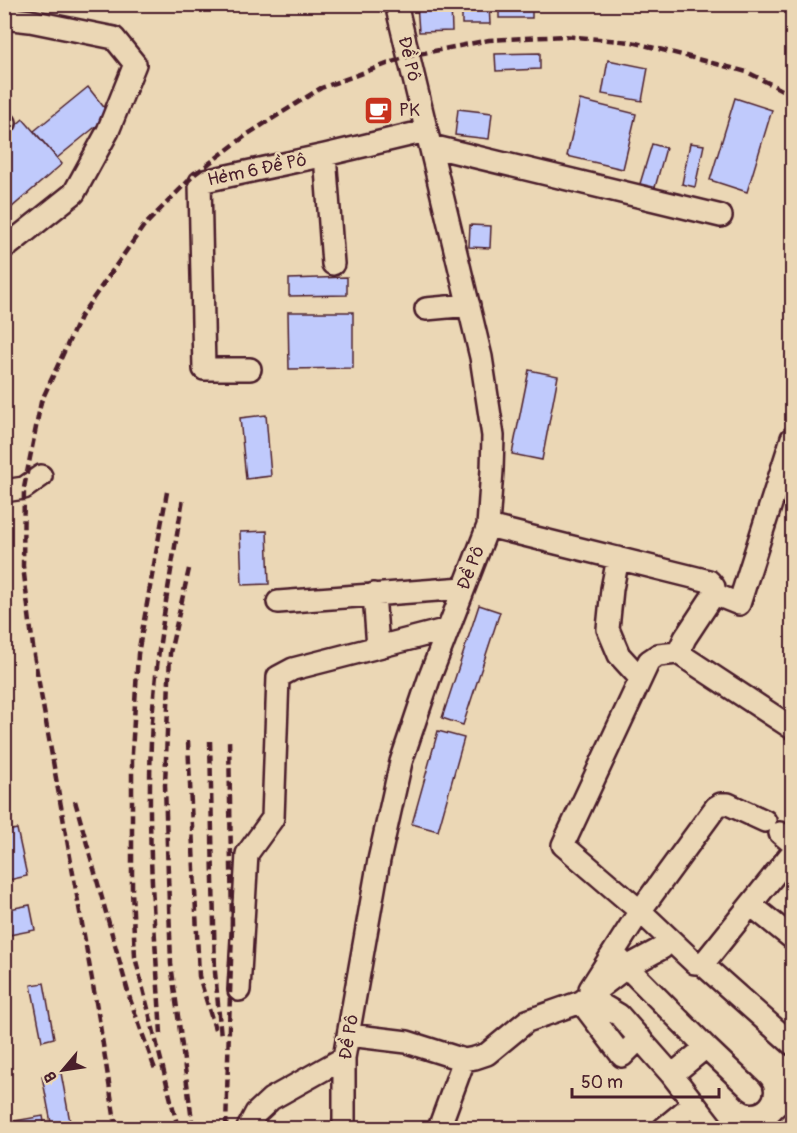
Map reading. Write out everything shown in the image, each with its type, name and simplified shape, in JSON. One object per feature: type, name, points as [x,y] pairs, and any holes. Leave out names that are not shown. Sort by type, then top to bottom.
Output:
[{"type":"street","name":"Đề Pô","points":[[344,1128],[344,1058],[379,860],[401,762],[448,629],[488,526],[493,436],[483,367],[396,4]]},
{"type":"street","points":[[4,18],[114,38],[135,64],[108,131],[74,194],[10,244],[4,246]]},
{"type":"street","name":"Hẻm 6 Đề Pô","points":[[250,369],[204,369],[200,182],[325,155],[429,139]]},
{"type":"street","points":[[429,139],[721,216]]},
{"type":"street","points":[[325,155],[333,264]]},
{"type":"street","points":[[426,309],[469,305]]},
{"type":"street","points":[[714,594],[739,604],[792,438]]},
{"type":"street","points":[[4,491],[24,488],[41,476]]},
{"type":"street","points":[[488,526],[709,581],[714,587],[714,594],[678,652]]},
{"type":"street","points":[[618,558],[608,628],[619,655],[640,678]]},
{"type":"street","points":[[278,602],[464,588]]},
{"type":"street","points":[[374,594],[378,647]]},
{"type":"street","points":[[239,990],[247,854],[273,819],[278,677],[292,669],[448,629]]},
{"type":"street","points":[[789,1034],[701,963],[696,963],[563,845],[640,678],[650,661],[658,655],[678,652],[792,729]]},
{"type":"street","points":[[349,1035],[407,1042],[464,1060],[487,1054],[527,1022],[581,1002],[620,960],[640,911],[716,807],[728,804],[779,832]]},
{"type":"street","points":[[701,963],[707,960],[792,853]]},
{"type":"street","points":[[751,905],[792,939]]},
{"type":"street","points":[[620,960],[662,948],[670,940]]},
{"type":"street","points":[[620,960],[752,1091]]},
{"type":"street","points":[[581,1002],[602,1005],[619,1014],[672,1075],[713,1128]]},
{"type":"street","points":[[672,1075],[706,1047]]},
{"type":"street","points":[[248,1128],[256,1113],[271,1099],[344,1058]]},
{"type":"street","points":[[439,1128],[464,1060]]},
{"type":"street","points":[[664,1128],[693,1104]]},
{"type":"street","points":[[787,1128],[792,1123]]},
{"type":"building","points":[[417,4],[451,4],[452,31],[419,32]]},
{"type":"building","points":[[462,4],[489,4],[490,24],[462,24]]},
{"type":"building","points":[[499,4],[532,4],[532,18],[499,18]]},
{"type":"building","points":[[540,53],[540,69],[496,71],[495,54]]},
{"type":"building","points":[[608,60],[648,68],[642,101],[602,94]]},
{"type":"building","points":[[88,87],[110,115],[57,158],[34,131]]},
{"type":"building","points":[[735,98],[772,110],[747,192],[710,180]]},
{"type":"building","points":[[580,100],[636,114],[623,169],[567,156]]},
{"type":"building","points":[[458,109],[492,113],[489,139],[455,135]]},
{"type":"building","points":[[23,119],[62,164],[4,214],[4,136]]},
{"type":"building","points":[[690,143],[704,145],[695,187],[682,184]]},
{"type":"building","points":[[652,144],[666,148],[654,191],[639,187]]},
{"type":"building","points":[[470,225],[491,226],[490,248],[469,247]]},
{"type":"building","points":[[347,277],[347,295],[289,296],[289,279]]},
{"type":"building","points":[[288,312],[353,312],[353,368],[289,369]]},
{"type":"building","points":[[529,370],[558,376],[542,460],[512,454]]},
{"type":"building","points":[[266,415],[271,476],[246,479],[240,418]]},
{"type":"building","points":[[267,531],[269,584],[242,585],[240,532]]},
{"type":"building","points":[[479,605],[500,612],[463,725],[442,718]]},
{"type":"building","points":[[438,731],[464,738],[438,831],[412,824]]},
{"type":"building","points":[[17,829],[27,876],[4,881],[4,832]]},
{"type":"building","points":[[30,905],[35,930],[4,936],[4,910]]},
{"type":"building","points":[[44,983],[54,1038],[42,1041],[31,985]]},
{"type":"building","points":[[61,1073],[71,1127],[52,1128],[42,1076]]},
{"type":"building","points":[[43,1116],[45,1128],[4,1128],[4,1123]]},
{"type":"railway","points":[[116,1128],[99,1019],[34,655],[23,566],[24,488],[41,402],[80,317],[143,227],[195,174],[248,134],[321,88],[409,56],[489,40],[564,36],[632,42],[747,72],[792,95]]},
{"type":"railway","points":[[167,492],[138,654],[132,753],[132,890],[135,957],[178,1128]]},
{"type":"railway","points":[[161,1034],[151,852],[151,742],[159,650],[183,498]]},
{"type":"railway","points":[[189,569],[170,653],[165,785],[171,964],[193,1128]]},
{"type":"railway","points":[[226,1128],[232,927],[229,737]]},
{"type":"railway","points":[[188,741],[199,976],[215,1029]]},
{"type":"railway","points":[[210,741],[215,972],[221,1037]]},
{"type":"railway","points":[[75,801],[130,999],[156,1072]]},
{"type":"railway","points":[[786,1128],[792,1122]]},
{"type":"place","name":"PK","points":[[378,110]]}]
